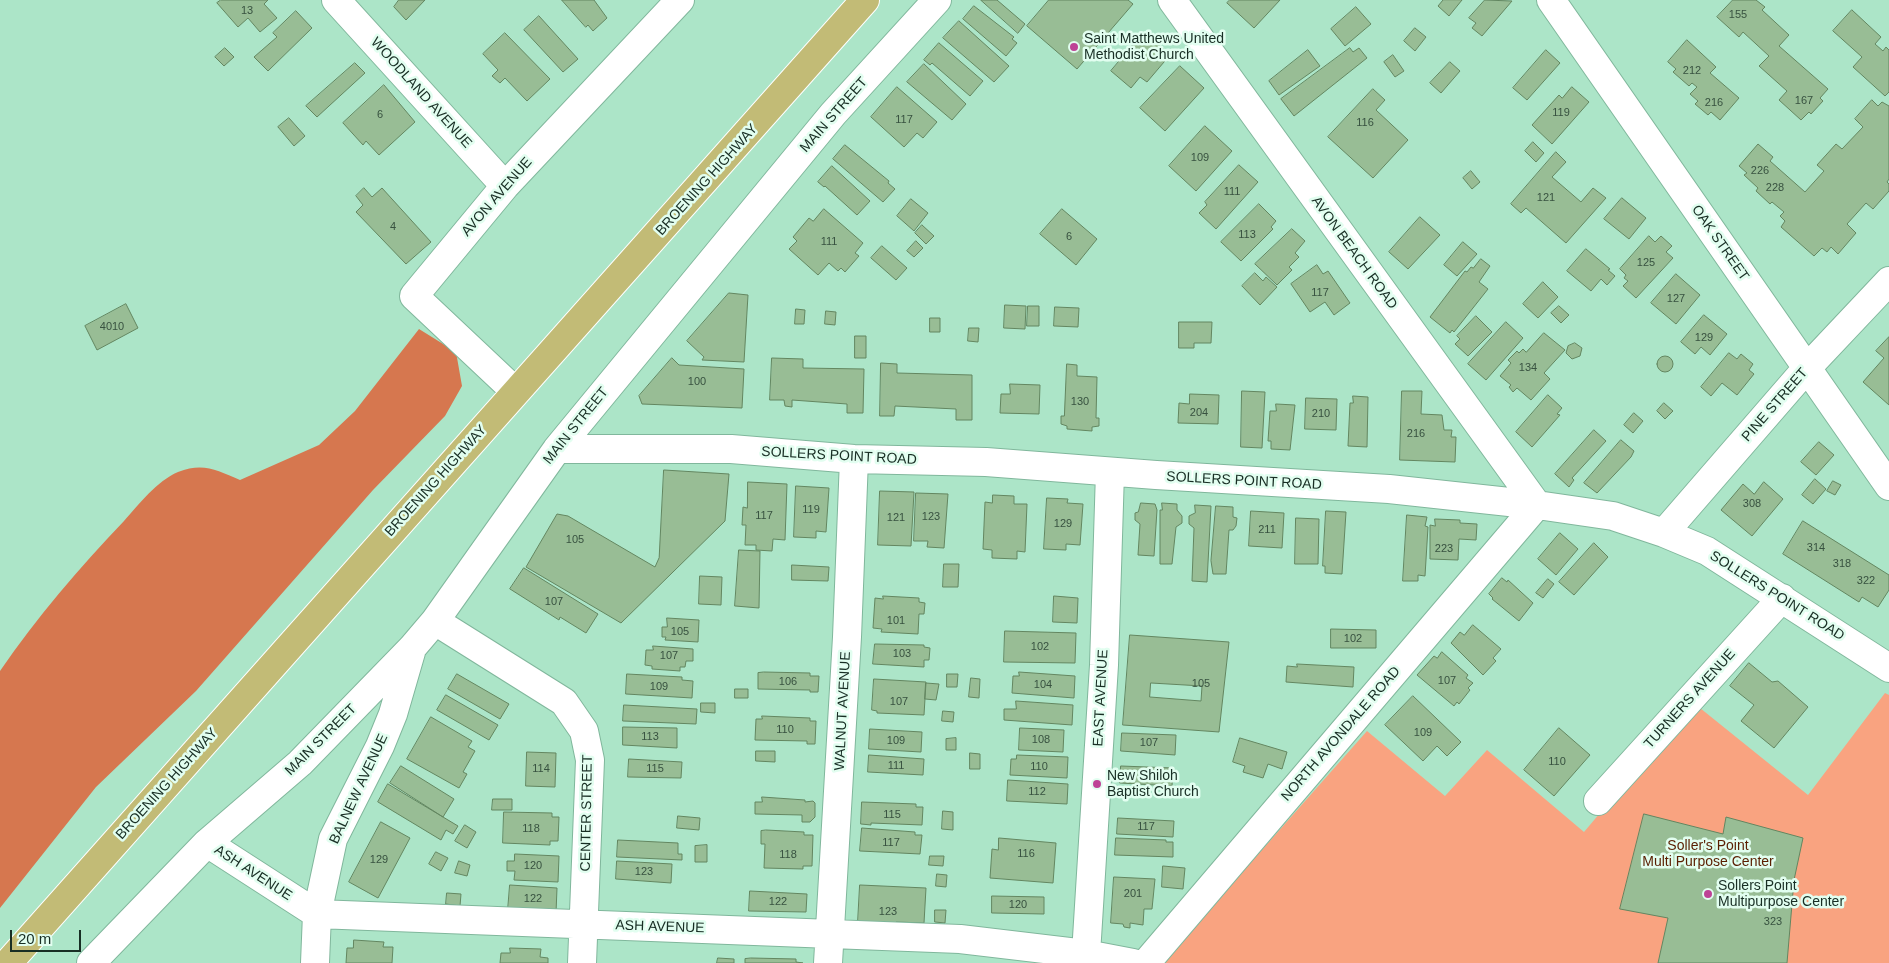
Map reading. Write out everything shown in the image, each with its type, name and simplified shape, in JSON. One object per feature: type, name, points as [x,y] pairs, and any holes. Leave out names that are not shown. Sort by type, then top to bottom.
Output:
[{"type":"main road","name":"BROENING HIGHWAY","points":[[8,963],[752,130],[865,0]]},
{"type":"street","name":"WOODLAND AVENUE","points":[[336,0],[505,186]]},
{"type":"street","name":"AVON AVENUE","points":[[516,392],[414,296],[505,186],[680,0]]},
{"type":"street","name":"MAIN STREET","points":[[91,963],[207,843],[300,763],[412,648],[435,621],[556,448],[833,114],[937,0]]},
{"type":"street","name":"AVON BEACH ROAD","points":[[1172,0],[1537,505]]},
{"type":"street","name":"OAK STREET","points":[[1551,0],[1889,486]]},
{"type":"street","name":"PINE STREET","points":[[1664,533],[1807,368],[1889,281]]},
{"type":"street","name":"SOLLERS POINT ROAD","points":[[556,448],[731,449],[854,459],[986,462],[1390,490],[1537,505],[1613,516],[1664,533],[1707,551],[1889,668]]},
{"type":"street","name":"WALNUT AVENUE","points":[[828,963],[847,637],[854,459]]},
{"type":"street","name":"EAST AVENUE","points":[[1086,954],[1104,665],[1110,472]]},
{"type":"street","name":"NORTH AVONDALE ROAD","points":[[1146,963],[1537,505]]},
{"type":"street","name":"TURNERS AVENUE","points":[[1598,800],[1782,598]]},
{"type":"street","name":"CENTER STREET","points":[[435,621],[564,702],[584,731],[590,760],[582,963]]},
{"type":"street","name":"BALNEW AVENUE","points":[[315,963],[317,914],[333,839],[380,746],[393,714],[412,648]]},
{"type":"street","name":"ASH AVENUE","points":[[207,843],[317,914],[960,939],[1086,954],[1133,963]]},
{"type":"green space","name":"Soller's Point Multi Purpose Center","points":[[1885,693],[1889,695],[1889,963],[1162,963],[1367,731],[1445,796],[1487,750],[1584,832],[1638,768],[1700,708],[1808,795]]},
{"type":"shaded area","points":[[419,329],[456,352],[462,386],[445,416],[373,490],[196,691],[96,787],[0,908],[0,671],[14,651],[75,575],[142,500],[163,481],[178,472],[195,468],[210,468],[240,480],[319,445],[355,411]]},
{"type":"building","points":[[221,0],[268,0],[264,4],[277,18],[260,32],[248,18],[238,27],[217,3]]},
{"type":"building","points":[[399,0],[425,0],[406,20],[394,7]]},
{"type":"building","points":[[562,0],[594,0],[607,18],[593,31],[588,25],[586,27]]},
{"type":"building","points":[[981,0],[997,0],[1025,24],[1018,33]]},
{"type":"building","name":"Saint Matthews United Methodist Church","points":[[1049,0],[1128,0],[1133,4],[1077,69],[1027,26]]},
{"type":"building","points":[[1230,0],[1280,0],[1254,28],[1227,3]]},
{"type":"building","points":[[1443,0],[1462,0],[1449,16],[1438,6]]},
{"type":"building","points":[[1485,0],[1512,1],[1482,36],[1472,28],[1476,23],[1469,18]]},
{"type":"building","points":[[1733,0],[1756,0],[1765,7],[1762,10],[1789,35],[1779,46],[1828,89],[1820,98],[1823,101],[1811,114],[1809,112],[1801,120],[1779,100],[1787,91],[1759,66],[1769,56],[1743,32],[1739,37],[1717,17]]},
{"type":"building","points":[[974,6],[1014,37],[1012,39],[1017,43],[1006,56],[963,19]]},
{"type":"building","points":[[1356,7],[1371,24],[1345,46],[1331,29]]},
{"type":"building","points":[[1852,10],[1881,37],[1875,44],[1883,51],[1886,47],[1889,50],[1889,92],[1885,96],[1853,67],[1862,57],[1833,31]]},
{"type":"building","points":[[296,11],[312,28],[268,71],[254,57],[277,37],[273,33]]},
{"type":"building","points":[[539,16],[578,59],[563,72],[524,30]]},
{"type":"building","points":[[959,21],[1009,66],[994,82],[943,38]]},
{"type":"building","points":[[1415,28],[1426,37],[1415,51],[1404,41]]},
{"type":"building","points":[[1144,32],[1170,55],[1147,82],[1140,77],[1131,88],[1111,71]]},
{"type":"building","points":[[505,33],[550,79],[527,101],[505,78],[500,83],[492,76],[498,70],[483,54]]},
{"type":"building","points":[[1687,40],[1716,67],[1710,73],[1739,98],[1720,120],[1711,112],[1708,115],[1695,104],[1698,101],[1690,94],[1697,87],[1692,83],[1689,86],[1673,72],[1676,69],[1668,62]]},
{"type":"building","points":[[939,43],[983,81],[970,96],[932,63],[930,65],[924,60]]},
{"type":"building","points":[[225,48],[234,57],[224,66],[215,57]]},
{"type":"building","points":[[1350,48],[1353,52],[1359,48],[1367,58],[1294,116],[1281,99]]},
{"type":"building","points":[[1308,50],[1320,66],[1279,95],[1269,81]]},
{"type":"building","points":[[1546,50],[1560,63],[1527,100],[1513,88]]},
{"type":"building","points":[[1393,55],[1404,71],[1395,77],[1384,62]]},
{"type":"building","points":[[1450,62],[1460,71],[1441,93],[1430,83]]},
{"type":"building","points":[[355,63],[365,73],[317,117],[306,106]]},
{"type":"building","points":[[924,64],[966,104],[952,120],[907,82]]},
{"type":"building","points":[[1180,66],[1204,88],[1165,131],[1140,108]]},
{"type":"building","points":[[384,85],[415,122],[379,155],[366,141],[363,145],[343,123]]},
{"type":"building","points":[[897,87],[937,122],[923,138],[917,133],[904,147],[871,117]]},
{"type":"building","points":[[1572,87],[1589,102],[1552,144],[1532,125],[1559,95],[1562,98]]},
{"type":"building","points":[[1373,89],[1385,100],[1376,110],[1408,140],[1373,178],[1328,137]]},
{"type":"building","points":[[1872,100],[1878,106],[1882,102],[1889,106],[1889,179],[1887,182],[1889,184],[1889,191],[1873,209],[1866,203],[1847,224],[1856,233],[1838,254],[1831,247],[1827,252],[1822,248],[1814,256],[1781,227],[1785,221],[1780,216],[1784,212],[1772,202],[1770,204],[1756,191],[1758,188],[1744,175],[1747,173],[1739,166],[1758,144],[1773,157],[1770,161],[1805,192],[1824,171],[1817,165],[1836,144],[1842,149],[1863,127],[1855,119]]},
{"type":"building","points":[[289,118],[305,136],[294,146],[278,127]]},
{"type":"building","points":[[1205,126],[1232,151],[1196,191],[1169,166]]},
{"type":"building","points":[[1533,142],[1544,153],[1536,162],[1525,151]]},
{"type":"building","points":[[845,145],[889,181],[888,183],[895,189],[883,202],[833,159]]},
{"type":"building","points":[[1556,152],[1566,162],[1552,177],[1581,202],[1593,188],[1606,198],[1566,243],[1526,208],[1521,213],[1511,204]]},
{"type":"building","points":[[1239,165],[1258,182],[1216,229],[1199,213],[1207,205],[1205,202]]},
{"type":"building","points":[[832,166],[870,201],[857,215],[818,182]]},
{"type":"building","points":[[1471,171],[1480,182],[1472,189],[1463,178]]},
{"type":"building","points":[[364,188],[372,197],[382,188],[431,242],[406,264],[356,212],[363,205],[356,196]]},
{"type":"building","points":[[1622,198],[1646,218],[1629,239],[1604,219]]},
{"type":"building","points":[[911,199],[928,213],[914,231],[897,216]]},
{"type":"building","points":[[1259,204],[1276,221],[1271,227],[1273,229],[1241,261],[1221,242]]},
{"type":"building","points":[[824,209],[863,243],[855,253],[859,256],[845,272],[841,268],[838,271],[829,263],[818,275],[789,249],[797,241],[793,237],[809,218],[813,221]]},
{"type":"building","points":[[1062,209],[1097,239],[1076,265],[1040,234]]},
{"type":"building","points":[[1420,217],[1440,235],[1408,269],[1389,252]]},
{"type":"building","points":[[922,225],[934,236],[926,244],[915,233]]},
{"type":"building","points":[[1292,229],[1305,241],[1295,253],[1299,257],[1289,267],[1292,270],[1277,285],[1255,264]]},
{"type":"building","points":[[1649,236],[1655,242],[1661,236],[1672,246],[1666,252],[1673,258],[1636,298],[1623,286],[1628,281],[1624,278],[1626,275],[1620,269]]},
{"type":"building","points":[[916,241],[923,248],[914,257],[907,251]]},
{"type":"building","points":[[1463,242],[1477,254],[1457,276],[1444,265]]},
{"type":"building","points":[[882,246],[907,268],[896,280],[871,258]]},
{"type":"building","points":[[1586,249],[1610,269],[1608,270],[1615,276],[1607,285],[1601,279],[1591,291],[1567,271]]},
{"type":"building","points":[[1481,259],[1490,266],[1479,282],[1488,289],[1454,332],[1452,330],[1450,333],[1430,317],[1465,271],[1467,272],[1471,267],[1473,268]]},
{"type":"building","points":[[1317,265],[1323,274],[1328,271],[1350,303],[1334,315],[1325,302],[1310,312],[1291,284]]},
{"type":"building","points":[[1255,273],[1263,281],[1266,277],[1277,287],[1260,305],[1242,286]]},
{"type":"building","points":[[1676,274],[1700,295],[1676,324],[1651,303]]},
{"type":"building","points":[[1543,282],[1558,297],[1538,318],[1523,304]]},
{"type":"building","points":[[729,293],[748,295],[744,362],[702,360],[704,357],[687,341]]},
{"type":"building","points":[[126,304],[138,328],[97,350],[85,326]]},
{"type":"building","points":[[1005,305],[1026,306],[1025,329],[1004,328]]},
{"type":"building","points":[[1028,306],[1039,306],[1039,326],[1027,326]]},
{"type":"building","points":[[1559,306],[1569,315],[1561,323],[1551,313]]},
{"type":"building","points":[[1055,307],[1079,308],[1078,327],[1054,326]]},
{"type":"building","points":[[796,309],[805,310],[804,324],[795,324]]},
{"type":"building","points":[[826,311],[836,312],[835,325],[825,324]]},
{"type":"building","points":[[1704,315],[1727,334],[1710,355],[1701,347],[1695,354],[1681,342]]},
{"type":"building","points":[[1476,316],[1492,332],[1468,356],[1455,344],[1460,339],[1457,336]]},
{"type":"building","points":[[930,318],[940,318],[940,332],[930,332]]},
{"type":"building","points":[[1179,322],[1212,322],[1211,343],[1194,343],[1194,348],[1179,348]]},
{"type":"building","points":[[1506,322],[1523,338],[1486,380],[1468,364]]},
{"type":"building","points":[[969,328],[979,328],[978,342],[968,341]]},
{"type":"building","points":[[1544,333],[1565,350],[1544,373],[1550,379],[1531,400],[1517,388],[1513,392],[1509,387],[1511,385],[1500,376],[1511,363],[1508,360],[1517,351],[1519,353],[1523,349],[1526,352]]},
{"type":"building","points":[[855,336],[866,336],[866,358],[855,358]]},
{"type":"building","points":[[1889,337],[1889,405],[1863,382],[1884,358],[1876,351]]},
{"type":"building","points":[[1575,343],[1582,348],[1580,356],[1572,359],[1566,353],[1568,346]]},
{"type":"building","points":[[1729,353],[1737,359],[1741,354],[1753,364],[1749,370],[1754,374],[1737,395],[1722,383],[1711,396],[1701,387]]},
{"type":"building","points":[[1662,356],[1668,356],[1673,361],[1671,370],[1662,372],[1657,367],[1657,361]]},
{"type":"building","points":[[672,358],[679,365],[744,369],[742,408],[642,404],[639,396]]},
{"type":"building","points":[[772,358],[803,359],[803,368],[864,369],[863,413],[847,413],[847,404],[792,400],[792,407],[785,406],[784,400],[770,400]]},
{"type":"building","points":[[881,363],[897,364],[897,373],[972,375],[972,420],[956,420],[956,409],[895,406],[894,416],[880,416]]},
{"type":"building","points":[[1067,364],[1077,365],[1077,376],[1097,377],[1096,418],[1099,418],[1099,426],[1092,427],[1092,431],[1067,429],[1067,426],[1061,424],[1061,416],[1064,416]]},
{"type":"building","points":[[1010,384],[1040,385],[1039,414],[1000,413],[1001,394],[1010,394]]},
{"type":"building","points":[[1242,391],[1265,392],[1262,448],[1241,447]]},
{"type":"building","points":[[1402,391],[1422,391],[1421,414],[1442,415],[1444,430],[1452,430],[1451,437],[1456,437],[1455,462],[1400,460]]},
{"type":"building","points":[[1190,394],[1219,395],[1218,424],[1178,423],[1179,403],[1189,404]]},
{"type":"building","points":[[1548,395],[1562,408],[1557,414],[1560,415],[1532,447],[1516,432]]},
{"type":"building","points":[[1353,396],[1368,397],[1367,447],[1348,446],[1350,403],[1353,403]]},
{"type":"building","points":[[1306,398],[1337,399],[1336,430],[1305,429]]},
{"type":"building","points":[[1664,403],[1673,411],[1665,419],[1657,411]]},
{"type":"building","points":[[1276,404],[1295,405],[1290,450],[1271,449],[1271,441],[1268,441],[1270,411],[1276,411]]},
{"type":"building","points":[[1634,413],[1643,421],[1633,433],[1624,425]]},
{"type":"building","points":[[1594,430],[1606,441],[1572,478],[1574,480],[1569,487],[1555,474]]},
{"type":"building","points":[[1621,440],[1634,451],[1631,457],[1597,493],[1584,483]]},
{"type":"building","points":[[1819,442],[1834,455],[1816,475],[1801,462]]},
{"type":"building","points":[[664,470],[729,474],[725,521],[621,623],[526,567],[557,514],[568,516],[655,567],[659,558]]},
{"type":"building","points":[[1815,479],[1826,489],[1813,504],[1802,495]]},
{"type":"building","points":[[1833,481],[1841,485],[1835,495],[1827,491]]},
{"type":"building","points":[[748,482],[787,484],[785,540],[773,539],[772,551],[756,550],[756,545],[745,545],[746,525],[742,525],[743,507],[747,508]]},
{"type":"building","points":[[1764,482],[1783,499],[1752,536],[1721,510],[1743,484],[1754,494]]},
{"type":"building","points":[[796,486],[829,488],[826,532],[816,531],[816,538],[794,537]]},
{"type":"building","points":[[880,491],[914,492],[911,546],[878,545]]},
{"type":"building","points":[[916,493],[948,494],[944,548],[927,547],[928,541],[914,541]]},
{"type":"building","points":[[993,495],[1014,496],[1014,504],[1027,504],[1025,552],[1017,551],[1017,559],[992,558],[992,550],[983,549],[985,502],[992,503]]},
{"type":"building","points":[[1047,498],[1068,499],[1067,503],[1083,504],[1080,545],[1066,544],[1066,550],[1044,549]]},
{"type":"building","points":[[1141,503],[1155,504],[1157,510],[1154,556],[1138,555],[1140,524],[1135,520],[1135,513],[1138,512]]},
{"type":"building","points":[[1162,503],[1177,504],[1177,510],[1182,516],[1182,523],[1176,527],[1172,564],[1160,564],[1160,510],[1162,510]]},
{"type":"building","points":[[1195,505],[1211,506],[1207,582],[1192,581],[1194,528],[1189,524],[1189,516],[1195,513]]},
{"type":"building","points":[[1216,506],[1233,507],[1233,517],[1237,518],[1236,526],[1233,530],[1229,530],[1226,574],[1213,574],[1211,561]]},
{"type":"building","points":[[1251,511],[1284,513],[1282,548],[1249,546]]},
{"type":"building","points":[[1326,511],[1346,512],[1342,574],[1325,573],[1325,566],[1323,566]]},
{"type":"building","points":[[1407,515],[1427,517],[1425,526],[1428,527],[1425,576],[1418,575],[1418,581],[1403,581]]},
{"type":"building","points":[[1296,518],[1319,519],[1318,564],[1295,564]]},
{"type":"building","points":[[1435,519],[1460,520],[1460,523],[1477,524],[1476,540],[1459,539],[1458,560],[1430,559],[1430,525],[1435,526]]},
{"type":"building","points":[[1803,521],[1889,575],[1889,590],[1878,607],[1862,597],[1859,602],[1783,554]]},
{"type":"building","points":[[1560,533],[1578,549],[1556,575],[1538,559]]},
{"type":"building","points":[[1594,543],[1608,557],[1574,595],[1559,582]]},
{"type":"building","points":[[739,550],[760,551],[759,608],[735,606]]},
{"type":"building","points":[[944,564],[959,564],[958,587],[943,587]]},
{"type":"building","points":[[792,565],[829,567],[828,581],[792,580]]},
{"type":"building","points":[[524,568],[598,614],[586,633],[560,617],[559,620],[510,589]]},
{"type":"building","points":[[700,576],[722,577],[721,605],[699,604]]},
{"type":"building","points":[[1502,578],[1507,582],[1508,580],[1533,603],[1519,621],[1492,599],[1489,594]]},
{"type":"building","points":[[1548,579],[1554,584],[1543,598],[1536,593]]},
{"type":"building","points":[[883,596],[919,598],[919,602],[925,603],[924,614],[919,614],[918,634],[881,632],[882,629],[873,628],[875,598],[883,599]]},
{"type":"building","points":[[1054,596],[1078,598],[1077,623],[1053,622]]},
{"type":"building","points":[[667,618],[699,620],[698,642],[665,640],[666,637],[662,637],[662,627],[667,627]]},
{"type":"building","points":[[1473,625],[1501,649],[1493,658],[1496,661],[1483,675],[1451,643],[1460,632],[1464,635]]},
{"type":"building","points":[[1331,629],[1376,630],[1376,648],[1331,648]]},
{"type":"building","points":[[1005,631],[1076,633],[1075,663],[1004,662]]},
{"type":"building","points":[[1130,635],[1229,642],[1219,732],[1123,725]],"holes":[[[1151,683],[1202,686],[1201,701],[1150,697]]]},
{"type":"building","points":[[875,644],[924,645],[924,647],[930,648],[929,660],[924,660],[924,667],[873,664]]},
{"type":"building","points":[[653,646],[693,649],[693,661],[686,661],[685,667],[680,667],[680,671],[652,669],[652,666],[645,665],[646,650],[653,650]]},
{"type":"building","points":[[1442,652],[1468,675],[1466,678],[1473,683],[1459,704],[1457,702],[1454,706],[1417,675],[1434,656],[1437,658]]},
{"type":"building","points":[[1749,663],[1772,682],[1778,681],[1808,707],[1774,748],[1741,721],[1754,705],[1730,686]]},
{"type":"building","points":[[1297,664],[1354,667],[1353,687],[1286,682],[1287,666],[1297,667]]},
{"type":"building","points":[[1019,672],[1075,676],[1074,698],[1012,693],[1013,676],[1019,676]]},
{"type":"building","points":[[758,673],[810,673],[810,676],[819,676],[818,692],[810,692],[810,690],[758,689]]},
{"type":"building","points":[[457,674],[509,704],[500,719],[448,689]]},
{"type":"building","points":[[627,674],[682,677],[682,680],[693,681],[692,698],[626,694]]},
{"type":"building","points":[[947,674],[958,674],[957,687],[947,687]]},
{"type":"building","points":[[971,678],[980,679],[979,698],[969,697]]},
{"type":"building","points":[[874,679],[926,682],[924,715],[877,713],[877,711],[872,710]]},
{"type":"building","points":[[926,683],[939,684],[936,700],[925,699]]},
{"type":"building","points":[[735,689],[748,689],[748,698],[735,698]]},
{"type":"building","points":[[446,695],[498,725],[489,740],[437,710]]},
{"type":"building","points":[[1413,696],[1461,742],[1447,756],[1437,746],[1423,761],[1385,725]]},
{"type":"building","points":[[1016,701],[1073,705],[1072,725],[1004,720],[1004,709],[1016,709]]},
{"type":"building","points":[[701,703],[715,703],[715,713],[701,712]]},
{"type":"building","points":[[624,705],[697,709],[696,724],[623,721]]},
{"type":"building","points":[[943,711],[954,712],[953,722],[942,721]]},
{"type":"building","points":[[762,716],[810,718],[810,721],[816,721],[815,744],[807,744],[807,741],[755,740],[756,719],[762,719]]},
{"type":"building","points":[[431,717],[472,741],[468,747],[475,751],[463,772],[467,774],[459,788],[407,759]]},
{"type":"building","points":[[623,727],[677,728],[677,748],[623,745]]},
{"type":"building","points":[[1020,728],[1064,730],[1063,752],[1019,750]]},
{"type":"building","points":[[1559,728],[1590,755],[1554,796],[1524,770]]},
{"type":"building","points":[[870,729],[922,732],[921,752],[869,749]]},
{"type":"building","points":[[1122,733],[1176,735],[1175,755],[1121,751]]},
{"type":"building","points":[[956,738],[956,750],[946,750],[946,739]]},
{"type":"building","points":[[1240,738],[1287,752],[1282,769],[1268,764],[1263,778],[1243,772],[1245,766],[1233,762]]},
{"type":"building","points":[[756,751],[775,751],[775,762],[756,761]]},
{"type":"building","points":[[527,752],[556,753],[555,787],[526,786]]},
{"type":"building","points":[[970,753],[980,754],[980,769],[970,769]]},
{"type":"building","points":[[869,755],[924,759],[923,775],[868,772]]},
{"type":"building","points":[[1017,755],[1068,757],[1067,778],[1010,775],[1011,759],[1016,759]]},
{"type":"building","points":[[629,759],[682,762],[681,778],[628,777]]},
{"type":"building","points":[[401,766],[454,799],[443,817],[390,783]]},
{"type":"building","points":[[1121,766],[1173,768],[1172,786],[1120,783]]},
{"type":"building","points":[[1008,780],[1068,784],[1067,804],[1007,801]]},
{"type":"building","points":[[388,784],[458,826],[453,834],[446,830],[441,840],[378,802]]},
{"type":"building","points":[[762,797],[805,800],[805,802],[813,801],[815,803],[815,817],[810,822],[802,822],[802,815],[755,814],[755,802],[762,802]]},
{"type":"building","points":[[493,799],[512,799],[512,810],[492,810]]},
{"type":"building","points":[[862,802],[916,804],[916,807],[923,807],[922,825],[861,824]]},
{"type":"building","points":[[943,811],[953,812],[953,830],[942,829]]},
{"type":"building","points":[[504,812],[552,813],[552,817],[559,817],[558,841],[550,841],[550,845],[503,843]]},
{"type":"building","name":"Sollers Point Multipurpose Center","points":[[1644,814],[1723,834],[1726,817],[1803,838],[1794,880],[1787,963],[1658,963],[1668,918],[1620,909]]},
{"type":"building","points":[[678,816],[700,818],[699,830],[677,828]]},
{"type":"building","points":[[1118,818],[1174,821],[1173,837],[1117,834]]},
{"type":"building","points":[[381,822],[410,838],[378,898],[349,882]]},
{"type":"building","points":[[465,825],[476,832],[467,848],[455,841]]},
{"type":"building","points":[[862,828],[915,832],[915,835],[922,835],[920,854],[860,851]]},
{"type":"building","points":[[761,831],[804,832],[804,835],[813,835],[812,866],[803,866],[803,869],[764,868],[765,844],[761,844]]},
{"type":"building","points":[[999,838],[1056,843],[1053,883],[990,878],[992,849],[998,850]]},
{"type":"building","points":[[1116,838],[1166,840],[1166,842],[1173,842],[1173,857],[1115,855]]},
{"type":"building","points":[[618,840],[678,843],[678,854],[682,854],[682,860],[617,857]]},
{"type":"building","points":[[707,845],[707,862],[695,862],[695,846]]},
{"type":"building","points":[[436,852],[448,858],[441,871],[429,864]]},
{"type":"building","points":[[515,854],[559,856],[558,882],[514,880],[515,871],[507,871],[507,861],[514,861]]},
{"type":"building","points":[[930,856],[944,856],[943,866],[929,865]]},
{"type":"building","points":[[459,861],[470,865],[467,876],[455,873]]},
{"type":"building","points":[[617,861],[672,864],[671,883],[616,879]]},
{"type":"building","points":[[1163,866],[1185,868],[1183,889],[1162,887]]},
{"type":"building","points":[[937,874],[947,875],[946,887],[936,886]]},
{"type":"building","points":[[1114,877],[1155,879],[1152,909],[1144,909],[1143,925],[1130,923],[1130,928],[1124,927],[1123,924],[1111,923]]},
{"type":"building","points":[[510,885],[557,888],[556,913],[508,910]]},
{"type":"building","points":[[860,885],[926,888],[924,923],[896,922],[896,928],[885,928],[885,922],[858,922]]},
{"type":"building","points":[[750,891],[807,894],[806,912],[749,911]]},
{"type":"building","points":[[447,893],[461,894],[460,906],[446,904]]},
{"type":"building","points":[[992,896],[1044,897],[1044,914],[992,913]]},
{"type":"building","points":[[935,910],[946,910],[945,923],[935,922]]},
{"type":"building","points":[[354,940],[384,942],[383,947],[393,947],[392,963],[346,963],[347,948],[353,948]]},
{"type":"building","points":[[510,948],[541,949],[540,957],[548,958],[548,963],[500,963],[501,953],[510,953]]},
{"type":"building","points":[[718,958],[734,959],[734,963],[717,963]]},
{"type":"building","points":[[745,959],[796,959],[796,962],[803,963],[745,963]]},
{"type":"place","name":"Saint Matthews United Methodist Church","points":[[1074,47]]},
{"type":"place","name":"New Shiloh Baptist Church","points":[[1097,784]]},
{"type":"place","name":"Sollers Point Multipurpose Center","points":[[1708,894]]}]
